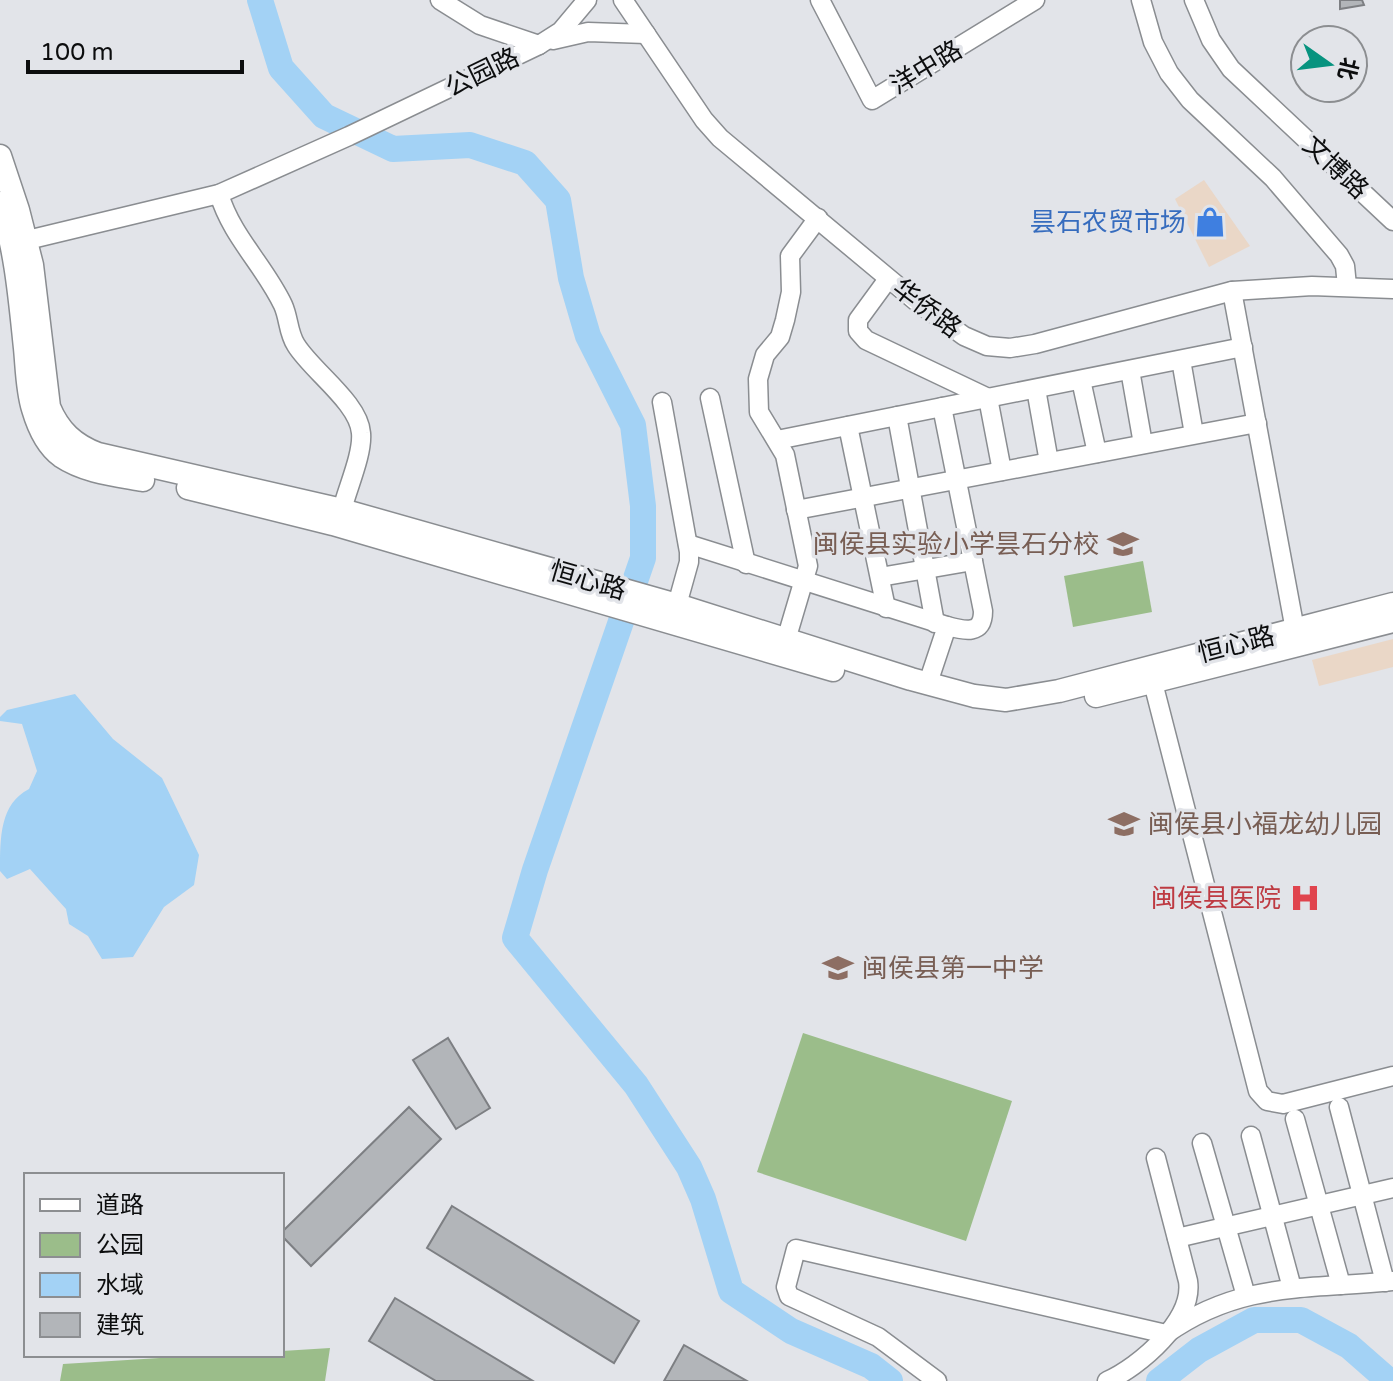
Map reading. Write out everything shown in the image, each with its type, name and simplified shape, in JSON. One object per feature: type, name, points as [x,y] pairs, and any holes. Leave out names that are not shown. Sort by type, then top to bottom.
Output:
[{"type":"main road","name":"恒心路","points":[[0,156],[32,406],[47,442],[71,462],[106,473],[173,485],[333,524],[613,596]]},
{"type":"main road","name":"恒心路","points":[[0,203],[47,398],[56,423],[83,448],[124,462],[226,482],[342,510],[917,695],[979,711],[1038,709],[1295,630],[1393,604]]},
{"type":"main road","name":"恒心路","points":[[644,605],[677,605],[928,683],[1006,700],[1151,674],[1393,621]]},
{"type":"street","points":[[440,0],[480,25],[539,45],[578,33],[646,34]]},
{"type":"street","name":"公园路","points":[[12,243],[219,194],[539,45],[561,31],[587,0]]},
{"type":"street","name":"华侨路","points":[[623,0],[704,120],[720,138],[888,279],[975,342],[998,348],[1035,344],[1232,291],[1347,286],[1393,289]]},
{"type":"street","name":"洋中路","points":[[820,0],[872,100],[1035,0]]},
{"type":"street","points":[[1141,0],[1153,42],[1169,73],[1203,115],[1273,178],[1339,255],[1347,272],[1347,286]]},
{"type":"street","name":"文博路","points":[[1194,0],[1211,40],[1231,69],[1393,221]]},
{"type":"street","points":[[219,194],[231,226],[257,260],[282,303],[294,343],[359,422],[361,443],[342,510]]},
{"type":"street","points":[[786,640],[808,566],[785,455],[759,412],[758,379],[765,355],[780,337],[785,320],[791,292],[790,256],[818,218]]},
{"type":"street","points":[[888,279],[858,320],[861,336],[988,398]]},
{"type":"street","points":[[1232,291],[1295,630]]},
{"type":"street","points":[[777,440],[1243,347]]},
{"type":"street","points":[[1181,360],[1194,434]]},
{"type":"street","points":[[1130,370],[1143,444]]},
{"type":"street","points":[[1081,380],[1097,453]]},
{"type":"street","points":[[1036,389],[1049,462]]},
{"type":"street","points":[[710,398],[746,564]]},
{"type":"street","points":[[988,398],[1002,471]]},
{"type":"street","points":[[662,402],[688,544],[689,562],[677,605]]},
{"type":"street","points":[[688,544],[941,625],[971,631],[981,624],[983,611],[942,407]]},
{"type":"street","points":[[897,416],[925,569],[941,625],[928,683]]},
{"type":"street","points":[[796,510],[1257,423]]},
{"type":"street","points":[[848,426],[886,608]]},
{"type":"street","points":[[880,577],[973,561]]},
{"type":"street","points":[[1151,674],[1258,1091],[1267,1101],[1283,1104],[1393,1076]]},
{"type":"street","points":[[937,1381],[878,1337],[789,1296],[786,1287],[796,1249],[1166,1334],[1203,1310],[1246,1296],[1292,1288],[1389,1282],[1339,1107]]},
{"type":"street","points":[[1295,1119],[1341,1285]]},
{"type":"street","points":[[1251,1136],[1292,1288]]},
{"type":"street","points":[[1202,1143],[1246,1296]]},
{"type":"street","points":[[1107,1381],[1144,1359],[1166,1334],[1185,1306],[1189,1294],[1156,1158]]},
{"type":"street","points":[[1177,1238],[1393,1188]]},
{"type":"shaded area","name":"昙石农贸市场","points":[[1204,180],[1250,246],[1209,267],[1175,199]]},
{"type":"shaded area","points":[[1393,639],[1393,667],[1319,686],[1312,660]]},
{"type":"green space","points":[[1143,561],[1152,612],[1073,627],[1064,576]]},
{"type":"green space","points":[[803,1033],[1012,1101],[966,1241],[757,1172]]},
{"type":"green space","points":[[330,1348],[325,1381],[60,1381],[63,1364],[176,1357],[284,1357],[284,1351]]},
{"type":"water","points":[[75,694],[113,739],[162,778],[199,855],[194,885],[164,907],[133,957],[102,959],[88,936],[69,924],[66,909],[30,869],[7,879],[0,871],[2,834],[7,813],[19,795],[29,789],[37,771],[22,724],[0,721],[0,717],[7,710]]},
{"type":"building","points":[[1340,0],[1362,0],[1364,5],[1340,9]]},
{"type":"building","points":[[448,1038],[490,1108],[456,1129],[413,1060]]},
{"type":"building","points":[[409,1107],[441,1139],[311,1266],[284,1238],[284,1230]]},
{"type":"building","points":[[452,1206],[639,1321],[614,1363],[427,1248]]},
{"type":"building","points":[[395,1298],[533,1381],[436,1381],[369,1341]]},
{"type":"building","points":[[684,1345],[747,1381],[664,1381]]},
{"type":"waterway","points":[[260,0],[281,68],[324,116],[393,149],[470,145],[525,163],[558,200],[571,278],[588,336],[633,425],[643,506],[643,558],[535,870],[515,938],[636,1085],[689,1167],[703,1199],[731,1291],[791,1331],[871,1366],[890,1381]]},
{"type":"waterway","points":[[1159,1381],[1199,1350],[1254,1320],[1301,1320],[1349,1346],[1389,1381]]},
{"type":"place","name":"昙石农贸市场","points":[[1210,222]]},
{"type":"place","name":"闽侯县实验小学昙石分校","points":[[1123,544]]},
{"type":"place","name":"闽侯县小福龙幼儿园","points":[[1124,824]]},
{"type":"place","name":"闽侯县医院","points":[[1305,898]]},
{"type":"place","name":"闽侯县第一中学","points":[[838,968]]}]
